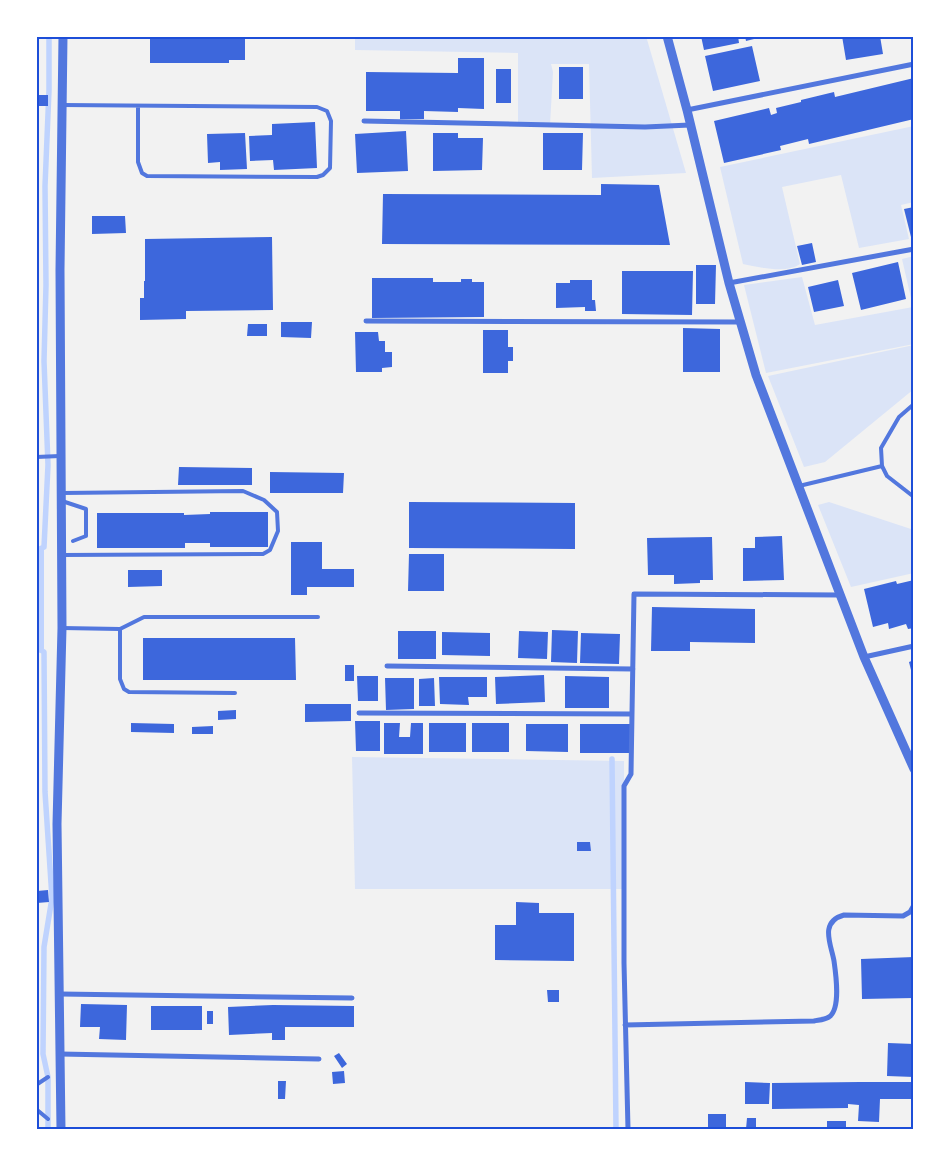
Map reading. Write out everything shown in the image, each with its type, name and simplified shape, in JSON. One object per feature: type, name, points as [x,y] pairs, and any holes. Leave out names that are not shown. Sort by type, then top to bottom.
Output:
[{"type":"street","points":[[61,1129],[57,824],[62,628],[60,456],[63,36]]},
{"type":"street","points":[[666,36],[687,110],[729,284],[756,376],[864,657],[914,769]]},
{"type":"street","points":[[687,110],[914,64]]},
{"type":"street","points":[[364,120],[645,128],[690,125]]},
{"type":"street","points":[[729,284],[914,249]]},
{"type":"street","points":[[366,321],[740,322]]},
{"type":"street","points":[[628,1129],[624,963],[624,786],[631,774],[634,594],[840,595]]},
{"type":"street","points":[[864,657],[914,646]]},
{"type":"street","points":[[388,666],[633,669]]},
{"type":"street","points":[[359,713],[632,714]]},
{"type":"street","points":[[626,1025],[814,1020],[829,1017],[835,1011],[836,1004],[834,962],[828,937],[831,924],[838,916],[844,915],[902,916],[910,912],[914,905]]},
{"type":"street","points":[[60,994],[352,998]]},
{"type":"street","points":[[60,1054],[319,1059]]},
{"type":"lane","points":[[62,105],[322,108],[327,111],[331,121],[330,168],[323,175],[317,177],[147,176],[142,172],[138,162],[138,107]]},
{"type":"lane","points":[[914,404],[899,417],[881,448],[882,466],[887,476],[914,497]]},
{"type":"lane","points":[[36,457],[60,456]]},
{"type":"lane","points":[[798,486],[882,466]]},
{"type":"lane","points":[[61,497],[243,491],[264,500],[277,512],[278,531],[270,550],[263,554],[62,555]]},
{"type":"lane","points":[[61,497],[86,509],[86,536],[74,541]]},
{"type":"lane","points":[[62,628],[120,629],[144,617],[318,617]]},
{"type":"lane","points":[[120,629],[120,679],[124,689],[129,692],[235,694]]},
{"type":"lane","points":[[36,1085],[48,1077]]},
{"type":"lane","points":[[36,1109],[48,1119]]},
{"type":"shaded area","points":[[355,36],[646,36],[686,173],[592,178],[589,64],[551,64],[553,72],[550,125],[518,124],[518,53],[355,50]]},
{"type":"shaded area","points":[[914,126],[914,202],[901,205],[909,239],[859,248],[841,175],[782,187],[800,264],[788,269],[780,269],[743,264],[720,167]]},
{"type":"shaded area","points":[[914,256],[914,344],[766,373],[744,285],[802,277],[815,325],[913,307],[902,259]]},
{"type":"shaded area","points":[[914,345],[914,389],[825,462],[804,467],[768,376]]},
{"type":"shaded area","points":[[829,502],[914,530],[914,573],[851,587],[818,505]]},
{"type":"shaded area","points":[[352,757],[624,761],[624,889],[355,889]]},
{"type":"water","points":[[36,546],[44,547],[44,652],[36,653]]},
{"type":"building","points":[[150,36],[245,36],[245,60],[229,60],[229,63],[150,63]]},
{"type":"building","points":[[701,36],[738,36],[739,43],[704,50]]},
{"type":"building","points":[[745,36],[762,36],[762,37],[746,41]]},
{"type":"building","points":[[842,36],[880,36],[883,54],[846,60]]},
{"type":"building","points":[[752,46],[760,81],[713,91],[705,56]]},
{"type":"building","points":[[458,58],[484,58],[484,109],[458,108],[458,112],[424,111],[424,119],[400,119],[400,111],[366,111],[366,72],[458,73]]},
{"type":"building","points":[[559,67],[583,67],[583,99],[559,99]]},
{"type":"building","points":[[496,69],[511,69],[511,103],[496,103]]},
{"type":"building","points":[[914,78],[914,119],[809,144],[808,139],[780,146],[781,150],[724,163],[714,121],[769,108],[771,115],[777,113],[776,108],[801,102],[801,100],[834,92],[835,97]]},
{"type":"building","points":[[36,95],[48,95],[48,106],[36,106]]},
{"type":"building","points":[[315,122],[317,168],[274,170],[273,160],[250,161],[249,136],[272,135],[272,124]]},
{"type":"building","points":[[406,131],[408,171],[357,173],[355,134]]},
{"type":"building","points":[[245,133],[247,169],[220,170],[220,162],[208,163],[207,134]]},
{"type":"building","points":[[433,133],[458,133],[458,138],[483,138],[482,170],[433,171]]},
{"type":"building","points":[[543,133],[583,133],[582,170],[543,170]]},
{"type":"building","points":[[601,184],[659,185],[670,245],[382,244],[383,194],[601,195]]},
{"type":"building","points":[[914,207],[914,244],[913,245],[904,209]]},
{"type":"building","points":[[92,216],[125,216],[126,233],[92,234]]},
{"type":"building","points":[[272,237],[273,310],[186,311],[186,319],[140,320],[140,298],[144,298],[145,239]]},
{"type":"building","points":[[812,243],[816,262],[802,265],[797,246]]},
{"type":"building","points":[[898,262],[906,299],[861,310],[852,273]]},
{"type":"building","points":[[696,265],[716,265],[715,304],[696,304]]},
{"type":"building","points":[[622,271],[693,271],[692,315],[622,314]]},
{"type":"building","points":[[372,278],[433,278],[433,282],[461,282],[461,279],[472,279],[472,282],[484,282],[484,317],[372,318]]},
{"type":"building","points":[[570,280],[592,280],[592,300],[595,300],[596,311],[585,311],[585,307],[556,308],[556,283],[570,283]]},
{"type":"building","points":[[838,280],[844,306],[814,312],[808,287]]},
{"type":"building","points":[[281,322],[312,322],[311,338],[281,337]]},
{"type":"building","points":[[248,324],[267,324],[267,336],[247,336]]},
{"type":"building","points":[[683,328],[720,329],[720,372],[683,372]]},
{"type":"building","points":[[483,330],[508,330],[508,347],[513,347],[513,361],[508,361],[508,373],[483,373]]},
{"type":"building","points":[[355,332],[378,332],[379,341],[385,341],[385,352],[392,352],[392,367],[382,368],[382,372],[356,372]]},
{"type":"building","points":[[179,467],[252,468],[252,485],[178,485]]},
{"type":"building","points":[[270,472],[344,473],[343,493],[270,493]]},
{"type":"building","points":[[409,502],[575,503],[575,549],[409,548]]},
{"type":"building","points":[[210,512],[268,512],[268,547],[210,547],[210,543],[185,543],[185,548],[97,548],[97,513],[184,513],[184,515],[210,514]]},
{"type":"building","points":[[782,536],[784,580],[743,581],[743,548],[755,548],[755,537]]},
{"type":"building","points":[[712,537],[713,580],[700,580],[700,583],[674,584],[674,575],[648,575],[647,538]]},
{"type":"building","points":[[291,542],[322,542],[322,569],[354,569],[354,587],[307,587],[307,595],[291,595]]},
{"type":"building","points":[[409,554],[444,554],[444,591],[408,591]]},
{"type":"building","points":[[128,570],[162,570],[162,586],[128,587]]},
{"type":"building","points":[[914,580],[914,628],[908,629],[906,624],[889,629],[888,623],[873,627],[864,589],[896,581],[897,584]]},
{"type":"building","points":[[652,607],[755,609],[755,643],[690,642],[690,651],[651,651]]},
{"type":"building","points":[[552,630],[578,631],[577,663],[551,662]]},
{"type":"building","points":[[398,631],[436,631],[436,659],[398,659]]},
{"type":"building","points":[[519,631],[548,632],[547,659],[518,658]]},
{"type":"building","points":[[442,632],[490,633],[490,656],[442,655]]},
{"type":"building","points":[[581,633],[620,634],[619,664],[580,663]]},
{"type":"building","points":[[143,638],[295,638],[296,680],[143,680]]},
{"type":"building","points":[[914,660],[914,678],[913,678],[909,662]]},
{"type":"building","points":[[345,665],[354,665],[354,681],[345,681]]},
{"type":"building","points":[[544,675],[545,702],[496,704],[495,677]]},
{"type":"building","points":[[357,676],[378,676],[378,701],[358,701]]},
{"type":"building","points":[[565,676],[609,677],[609,708],[565,708]]},
{"type":"building","points":[[439,677],[487,677],[487,697],[468,697],[469,705],[440,704]]},
{"type":"building","points":[[385,678],[414,678],[414,709],[386,710]]},
{"type":"building","points":[[434,678],[435,706],[419,706],[419,679]]},
{"type":"building","points":[[305,704],[351,704],[351,721],[305,722]]},
{"type":"building","points":[[236,710],[236,719],[218,720],[218,711]]},
{"type":"building","points":[[355,721],[380,721],[380,751],[356,751]]},
{"type":"building","points":[[131,723],[174,724],[174,733],[131,732]]},
{"type":"building","points":[[384,723],[400,723],[399,737],[410,737],[411,723],[423,723],[423,754],[384,754]]},
{"type":"building","points":[[429,723],[466,723],[466,752],[429,752]]},
{"type":"building","points":[[472,723],[509,723],[509,752],[472,752]]},
{"type":"building","points":[[526,724],[568,724],[568,752],[526,751]]},
{"type":"building","points":[[580,724],[630,724],[630,753],[580,753]]},
{"type":"building","points":[[213,726],[213,734],[192,734],[192,727]]},
{"type":"building","points":[[577,842],[590,842],[591,851],[577,851]]},
{"type":"building","points":[[48,890],[49,902],[37,903],[37,891]]},
{"type":"building","points":[[516,902],[539,903],[539,913],[574,913],[574,961],[495,960],[495,925],[516,925]]},
{"type":"building","points":[[914,957],[914,998],[862,999],[861,959]]},
{"type":"building","points":[[547,990],[559,990],[559,1002],[548,1002]]},
{"type":"building","points":[[81,1004],[127,1005],[126,1040],[99,1039],[100,1027],[80,1027]]},
{"type":"building","points":[[273,1005],[354,1006],[354,1027],[285,1027],[285,1040],[272,1040],[272,1033],[229,1035],[228,1007]]},
{"type":"building","points":[[151,1006],[202,1006],[202,1030],[151,1030]]},
{"type":"building","points":[[207,1011],[213,1011],[213,1024],[207,1024]]},
{"type":"building","points":[[888,1043],[914,1044],[914,1077],[887,1076]]},
{"type":"building","points":[[339,1053],[347,1064],[342,1068],[334,1056]]},
{"type":"building","points":[[344,1071],[345,1083],[333,1084],[332,1072]]},
{"type":"building","points":[[278,1081],[286,1081],[285,1099],[278,1099]]},
{"type":"building","points":[[745,1082],[770,1083],[769,1104],[745,1104]]},
{"type":"building","points":[[914,1082],[914,1099],[880,1099],[879,1122],[858,1121],[859,1105],[848,1104],[848,1108],[772,1109],[772,1083]]},
{"type":"building","points":[[708,1114],[726,1114],[726,1129],[708,1129]]},
{"type":"building","points":[[747,1118],[756,1118],[756,1129],[746,1129]]},
{"type":"building","points":[[827,1121],[846,1121],[846,1129],[827,1129]]},
{"type":"waterway","points":[[36,551],[44,547],[48,465],[44,361],[46,285],[45,186],[49,36]]},
{"type":"waterway","points":[[36,647],[44,652],[45,792],[52,898],[44,947],[43,1054],[48,1077],[48,1129]]},
{"type":"waterway","points":[[612,759],[616,1129]]}]
